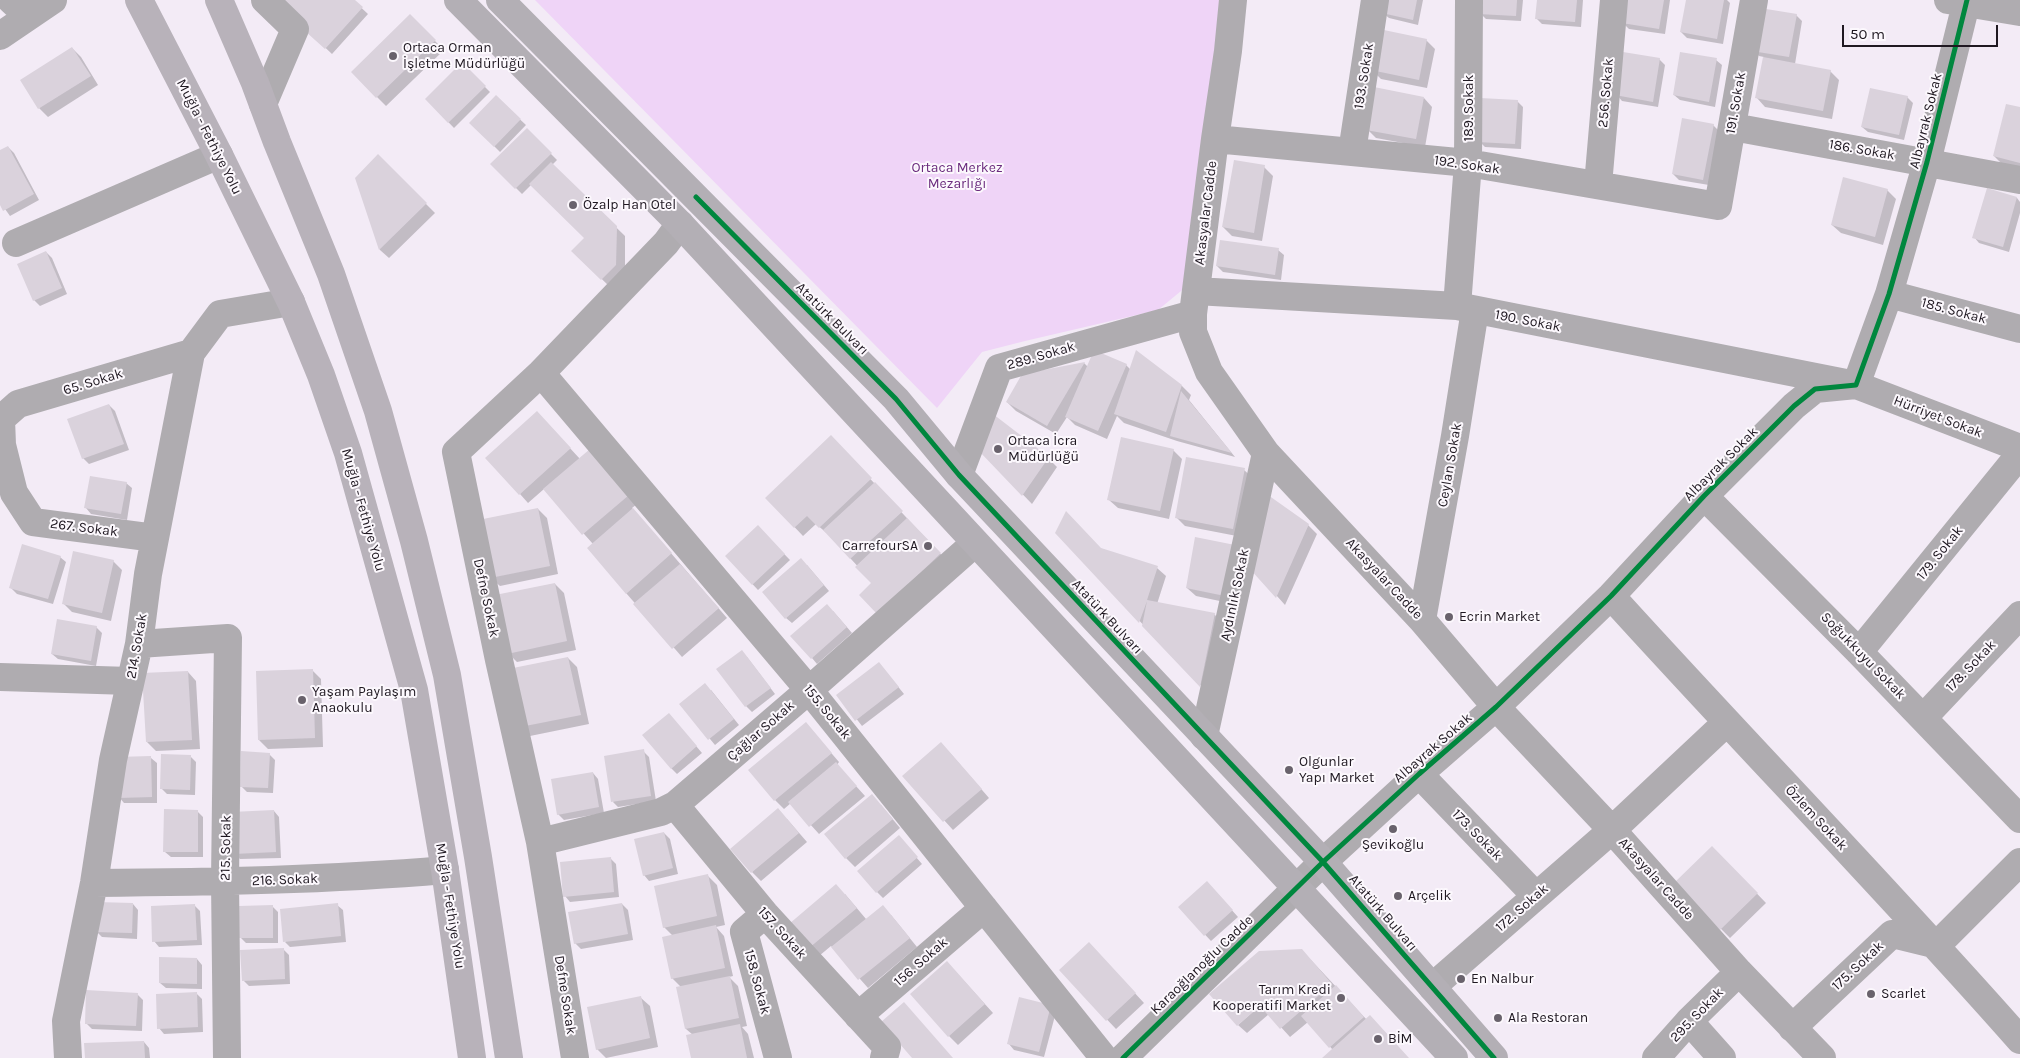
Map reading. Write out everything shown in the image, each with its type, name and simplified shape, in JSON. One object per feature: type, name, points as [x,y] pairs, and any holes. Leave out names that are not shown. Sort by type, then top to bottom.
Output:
[{"type":"highway","name":"Muğla - Fethiye Yolu","points":[[139,0],[220,155],[292,302],[348,453],[414,690],[445,870],[472,1058]]},
{"type":"highway","points":[[219,0],[332,274],[378,411],[414,541],[447,675],[478,857],[509,1058]]},
{"type":"main road","points":[[458,0],[680,224],[1454,1058]]},
{"type":"main road","name":"Atatürk Bulvarı","points":[[500,0],[896,399],[959,475],[1323,862],[1494,1058]]},
{"type":"street","points":[[0,36],[20,8],[53,0]]},
{"type":"street","points":[[263,104],[295,29],[265,0]]},
{"type":"street","name":"Akasyalar Cadde","points":[[1233,0],[1228,51],[1194,302],[1193,332],[1209,372],[1266,453],[1422,620],[1496,707],[1612,830],[1739,972],[1822,1058]]},
{"type":"street","name":"193. Sokak","points":[[1352,152],[1376,0]]},
{"type":"street","name":"189. Sokak","points":[[1466,308],[1469,0]]},
{"type":"street","name":"256. Sokak","points":[[1598,186],[1614,0]]},
{"type":"street","name":"191. Sokak","points":[[1718,206],[1754,0]]},
{"type":"street","points":[[1961,1],[2020,12]]},
{"type":"street","name":"Albayrak Sokak","points":[[1298,888],[1323,862],[1418,774],[1496,707],[1611,596],[1704,496],[1794,406],[1815,389],[1856,385],[1889,294],[1927,162],[1961,1]]},
{"type":"street","name":"186. Sokak","points":[[1733,127],[2020,180]]},
{"type":"street","name":"192. Sokak","points":[[1215,139],[1468,163],[1718,206]]},
{"type":"street","points":[[16,243],[220,155]]},
{"type":"street","name":"Defne Sokak","points":[[576,1058],[540,842],[499,660],[456,452],[541,373],[666,244],[680,224]]},
{"type":"street","name":"185. Sokak","points":[[1889,294],[2020,329]]},
{"type":"street","name":"214. Sokak","points":[[68,1058],[66,1021],[94,883],[113,760],[139,644],[148,574],[190,353],[220,314],[292,302]]},
{"type":"street","name":"289. Sokak","points":[[959,475],[999,368],[1194,302]]},
{"type":"street","name":"190. Sokak","points":[[1194,302],[1466,308],[1856,385]]},
{"type":"street","name":"Ceylan Sokak","points":[[1422,620],[1455,436],[1466,308]]},
{"type":"street","name":"65. Sokak","points":[[1,419],[18,404],[190,353]]},
{"type":"street","name":"155. Sokak","points":[[541,373],[809,690],[1104,1058]]},
{"type":"street","name":"Hürriyet Sokak","points":[[1856,385],[2020,448]]},
{"type":"street","name":"267. Sokak","points":[[1,419],[2,445],[14,493],[33,522],[155,538]]},
{"type":"street","name":"Aydınlık Sokak","points":[[1204,736],[1266,453]]},
{"type":"street","name":"179. Sokak","points":[[1860,652],[2020,454]]},
{"type":"street","name":"Soğukkuyu Sokak","points":[[1704,496],[1860,652],[2020,819]]},
{"type":"street","name":"Çağlar Sokak","points":[[540,842],[662,812],[675,804],[809,690],[975,543]]},
{"type":"street","name":"Özlem Sokak","points":[[1611,596],[1726,723],[1937,946],[2020,1040]]},
{"type":"street","name":"178. Sokak","points":[[1922,718],[2020,615]]},
{"type":"street","name":"215. Sokak","points":[[139,644],[228,638],[225,882],[227,1058]]},
{"type":"street","points":[[0,677],[130,681]]},
{"type":"street","name":"172. Sokak","points":[[1432,987],[1612,830],[1726,723]]},
{"type":"street","name":"173. Sokak","points":[[1418,774],[1536,896]]},
{"type":"street","name":"157. Sokak","points":[[675,804],[764,914],[887,1048],[884,1058]]},
{"type":"street","points":[[1937,946],[2020,862]]},
{"type":"street","name":"216. Sokak","points":[[94,883],[225,882],[367,877],[445,870]]},
{"type":"street","name":"Karaoğlanoğlu Cadde","points":[[1123,1058],[1298,888]]},
{"type":"street","name":"156. Sokak","points":[[858,1016],[984,908]]},
{"type":"street","name":"158. Sokak","points":[[764,914],[744,932],[778,1058]]},
{"type":"street","name":"175. Sokak","points":[[1792,1028],[1892,934],[1937,946]]},
{"type":"street","name":"295. Sokak","points":[[1656,1058],[1689,1021],[1739,972]]},
{"type":"street","points":[[1689,1021],[1722,1058]]},
{"type":"green space","name":"Ortaca Merkez Mezarlığı","points":[[535,0],[1221,0],[1198,277],[1158,310],[982,352],[937,408]]},
{"type":"building","points":[[278,0],[355,0],[363,7],[325,49],[305,31]]},
{"type":"building","points":[[1385,0],[1417,0],[1413,20],[1382,13]]},
{"type":"building","points":[[1479,0],[1517,0],[1516,16],[1479,14]]},
{"type":"building","points":[[1537,0],[1577,0],[1575,22],[1535,19]]},
{"type":"building","points":[[1626,0],[1664,0],[1659,29],[1622,23]]},
{"type":"building","points":[[1686,0],[1724,0],[1717,39],[1680,32]]},
{"type":"building","points":[[1760,8],[1797,14],[1789,57],[1752,51]]},
{"type":"building","name":"Ortaca Orman İşletme Müdürlüğü","points":[[410,14],[436,40],[376,98],[351,72]]},
{"type":"building","points":[[1379,29],[1427,39],[1419,80],[1371,70]]},
{"type":"building","points":[[72,47],[91,76],[38,109],[20,80]]},
{"type":"building","points":[[1623,52],[1660,58],[1653,102],[1615,95]]},
{"type":"building","points":[[1680,52],[1717,58],[1709,102],[1673,95]]},
{"type":"building","points":[[1763,57],[1831,70],[1823,111],[1755,98]]},
{"type":"building","points":[[462,62],[486,86],[448,123],[425,99]]},
{"type":"building","points":[[1374,87],[1424,97],[1416,139],[1366,130]]},
{"type":"building","points":[[1870,88],[1908,96],[1899,135],[1861,127]]},
{"type":"building","points":[[496,95],[521,119],[494,147],[469,123]]},
{"type":"building","points":[[1480,98],[1518,100],[1515,144],[1478,142]]},
{"type":"building","points":[[2006,104],[2020,107],[2020,163],[1993,156]]},
{"type":"building","points":[[1682,118],[1714,124],[1703,180],[1672,174]]},
{"type":"building","points":[[527,128],[552,153],[515,189],[490,164]]},
{"type":"building","points":[[8,146],[34,194],[3,211],[0,205],[0,150]]},
{"type":"building","points":[[378,154],[427,203],[379,250],[355,178]]},
{"type":"building","points":[[1234,160],[1265,165],[1254,233],[1222,227]]},
{"type":"building","name":"Özalp Han Otel","points":[[551,162],[617,226],[616,265],[601,280],[571,251],[584,238],[529,184]]},
{"type":"building","points":[[1843,177],[1888,189],[1875,237],[1831,225]]},
{"type":"building","points":[[1987,188],[2017,197],[2003,247],[1972,238]]},
{"type":"building","points":[[1220,240],[1279,248],[1275,275],[1216,266]]},
{"type":"building","points":[[46,251],[62,288],[33,301],[17,264]]},
{"type":"building","points":[[1094,350],[1127,364],[1098,431],[1065,417]]},
{"type":"building","points":[[1136,350],[1182,385],[1166,432],[1114,414]]},
{"type":"building","points":[[1085,362],[1047,426],[1006,402],[1022,374]]},
{"type":"building","points":[[1181,391],[1232,453],[1170,436]]},
{"type":"building","points":[[109,404],[124,444],[82,459],[67,419]]},
{"type":"building","points":[[537,411],[571,448],[519,495],[485,458]]},
{"type":"building","points":[[993,414],[1049,457],[1022,496],[979,451]]},
{"type":"building","points":[[831,435],[872,478],[819,528],[807,516],[794,528],[765,498]]},
{"type":"building","points":[[1121,437],[1174,449],[1160,511],[1107,500]]},
{"type":"building","points":[[590,449],[629,495],[582,535],[543,489]]},
{"type":"building","points":[[1186,457],[1245,468],[1233,529],[1175,518]]},
{"type":"building","points":[[90,476],[127,482],[121,514],[84,508]]},
{"type":"building","points":[[875,482],[903,511],[850,559],[823,530]]},
{"type":"building","points":[[1268,495],[1309,524],[1276,598],[1250,569]]},
{"type":"building","points":[[538,508],[550,566],[490,578],[478,520]]},
{"type":"building","points":[[633,508],[672,553],[626,594],[587,548]]},
{"type":"building","points":[[1066,511],[1101,548],[1158,566],[1147,600],[1215,613],[1200,687],[1142,626],[1147,601],[1139,623],[1055,533]]},
{"type":"building","points":[[907,518],[941,553],[877,614],[859,595],[871,583],[855,567]]},
{"type":"building","points":[[758,525],[785,554],[752,585],[725,556]]},
{"type":"building","points":[[1195,537],[1235,545],[1225,596],[1186,588]]},
{"type":"building","points":[[22,544],[61,556],[48,599],[9,588]]},
{"type":"building","points":[[73,551],[114,560],[102,613],[62,604]]},
{"type":"building","points":[[801,558],[824,585],[785,619],[762,592]]},
{"type":"building","points":[[680,564],[719,608],[672,649],[633,604]]},
{"type":"building","points":[[555,583],[567,641],[507,654],[495,595]]},
{"type":"building","points":[[827,604],[847,627],[811,659],[790,636]]},
{"type":"building","points":[[57,619],[97,626],[91,661],[51,654]]},
{"type":"building","points":[[742,650],[771,688],[745,707],[716,669]]},
{"type":"building","points":[[568,657],[581,715],[520,727],[508,669]]},
{"type":"building","points":[[879,662],[899,687],[855,721],[836,695]]},
{"type":"building","points":[[313,669],[315,738],[258,740],[256,671]]},
{"type":"building","points":[[188,671],[192,740],[146,742],[142,673]]},
{"type":"building","points":[[705,683],[734,719],[708,740],[679,704]]},
{"type":"building","points":[[669,713],[697,746],[671,769],[642,735]]},
{"type":"building","points":[[806,722],[832,753],[774,801],[748,770]]},
{"type":"building","points":[[941,742],[982,789],[943,822],[902,776]]},
{"type":"building","points":[[644,749],[651,796],[611,802],[604,756]]},
{"type":"building","points":[[241,751],[270,753],[268,788],[240,787]]},
{"type":"building","points":[[161,754],[191,755],[190,790],[160,789]]},
{"type":"building","points":[[151,756],[152,797],[117,798],[117,757]]},
{"type":"building","points":[[836,762],[857,786],[809,827],[788,802]]},
{"type":"building","points":[[593,772],[599,807],[557,815],[551,779]]},
{"type":"building","points":[[872,794],[893,819],[845,859],[824,834]]},
{"type":"building","points":[[778,808],[799,833],[751,873],[730,849]]},
{"type":"building","points":[[164,809],[198,810],[198,852],[163,852]]},
{"type":"building","points":[[274,810],[276,852],[233,854],[231,812]]},
{"type":"building","points":[[664,832],[673,868],[643,876],[634,839]]},
{"type":"building","points":[[899,835],[918,857],[876,893],[857,871]]},
{"type":"building","points":[[1712,846],[1758,893],[1720,930],[1674,883]]},
{"type":"building","points":[[611,857],[614,892],[563,897],[560,862]]},
{"type":"building","points":[[708,874],[717,916],[663,928],[654,886]]},
{"type":"building","points":[[1207,881],[1233,910],[1204,936],[1178,907]]},
{"type":"building","points":[[836,884],[857,908],[809,948],[789,924]]},
{"type":"building","points":[[96,902],[133,903],[132,933],[95,932]]},
{"type":"building","points":[[338,903],[341,936],[283,942],[280,909]]},
{"type":"building","points":[[622,903],[628,934],[574,944],[568,912]]},
{"type":"building","points":[[195,904],[197,940],[152,942],[151,906]]},
{"type":"building","points":[[273,905],[273,938],[239,938],[239,906]]},
{"type":"building","points":[[883,905],[910,938],[858,980],[831,947]]},
{"type":"building","points":[[716,925],[725,968],[671,979],[662,937]]},
{"type":"building","points":[[1089,942],[1136,993],[1106,1021],[1059,970]]},
{"type":"building","points":[[284,948],[285,979],[242,981],[240,950]]},
{"type":"building","points":[[1302,949],[1332,984],[1280,1029],[1260,1006],[1237,1026],[1209,994],[1259,951]]},
{"type":"building","points":[[159,957],[197,958],[197,984],[159,983]]},
{"type":"building","points":[[947,961],[985,1004],[948,1037],[910,994]]},
{"type":"building","points":[[730,976],[739,1018],[685,1029],[676,987]]},
{"type":"building","points":[[1336,985],[1364,1017],[1329,1048],[1301,1016]]},
{"type":"building","points":[[86,990],[138,993],[136,1026],[85,1024]]},
{"type":"building","points":[[197,992],[198,1027],[157,1029],[156,994]]},
{"type":"building","points":[[641,996],[650,1038],[596,1050],[587,1007]]},
{"type":"building","points":[[1019,997],[1051,1005],[1039,1052],[1007,1044]]},
{"type":"building","points":[[904,1002],[953,1058],[912,1058],[881,1022]]},
{"type":"building","points":[[1370,1015],[1409,1058],[1322,1058]]},
{"type":"building","points":[[740,1024],[747,1058],[691,1058],[686,1035]]},
{"type":"building","points":[[144,1041],[145,1058],[85,1058],[84,1043]]},
{"type":"cycle path","points":[[1123,1058],[1323,862],[1496,707],[1611,596],[1704,496],[1794,406],[1815,389],[1856,385],[1889,294],[1927,162],[1967,0]]},
{"type":"cycle path","points":[[696,197],[896,399],[959,475],[1323,862],[1494,1058]]},
{"type":"place","name":"Ortaca Orman İşletme Müdürlüğü","points":[[393,56]]},
{"type":"place","name":"Özalp Han Otel","points":[[573,205]]},
{"type":"place","name":"Ortaca İcra Müdürlüğü","points":[[998,449]]},
{"type":"place","name":"CarrefourSA","points":[[928,546]]},
{"type":"place","name":"Ecrin Market","points":[[1449,617]]},
{"type":"place","name":"Yaşam Paylaşım Anaokulu","points":[[302,700]]},
{"type":"place","name":"Olgunlar Yapı Market","points":[[1289,770]]},
{"type":"place","name":"Şevikoğlu","points":[[1393,829]]},
{"type":"place","name":"Arçelik","points":[[1398,896]]},
{"type":"place","name":"En Nalbur","points":[[1461,979]]},
{"type":"place","name":"Scarlet","points":[[1871,994]]},
{"type":"place","name":"Tarım Kredi Kooperatifi Market","points":[[1341,998]]},
{"type":"place","name":"Ala Restoran","points":[[1498,1018]]},
{"type":"place","name":"BİM","points":[[1378,1039]]}]
